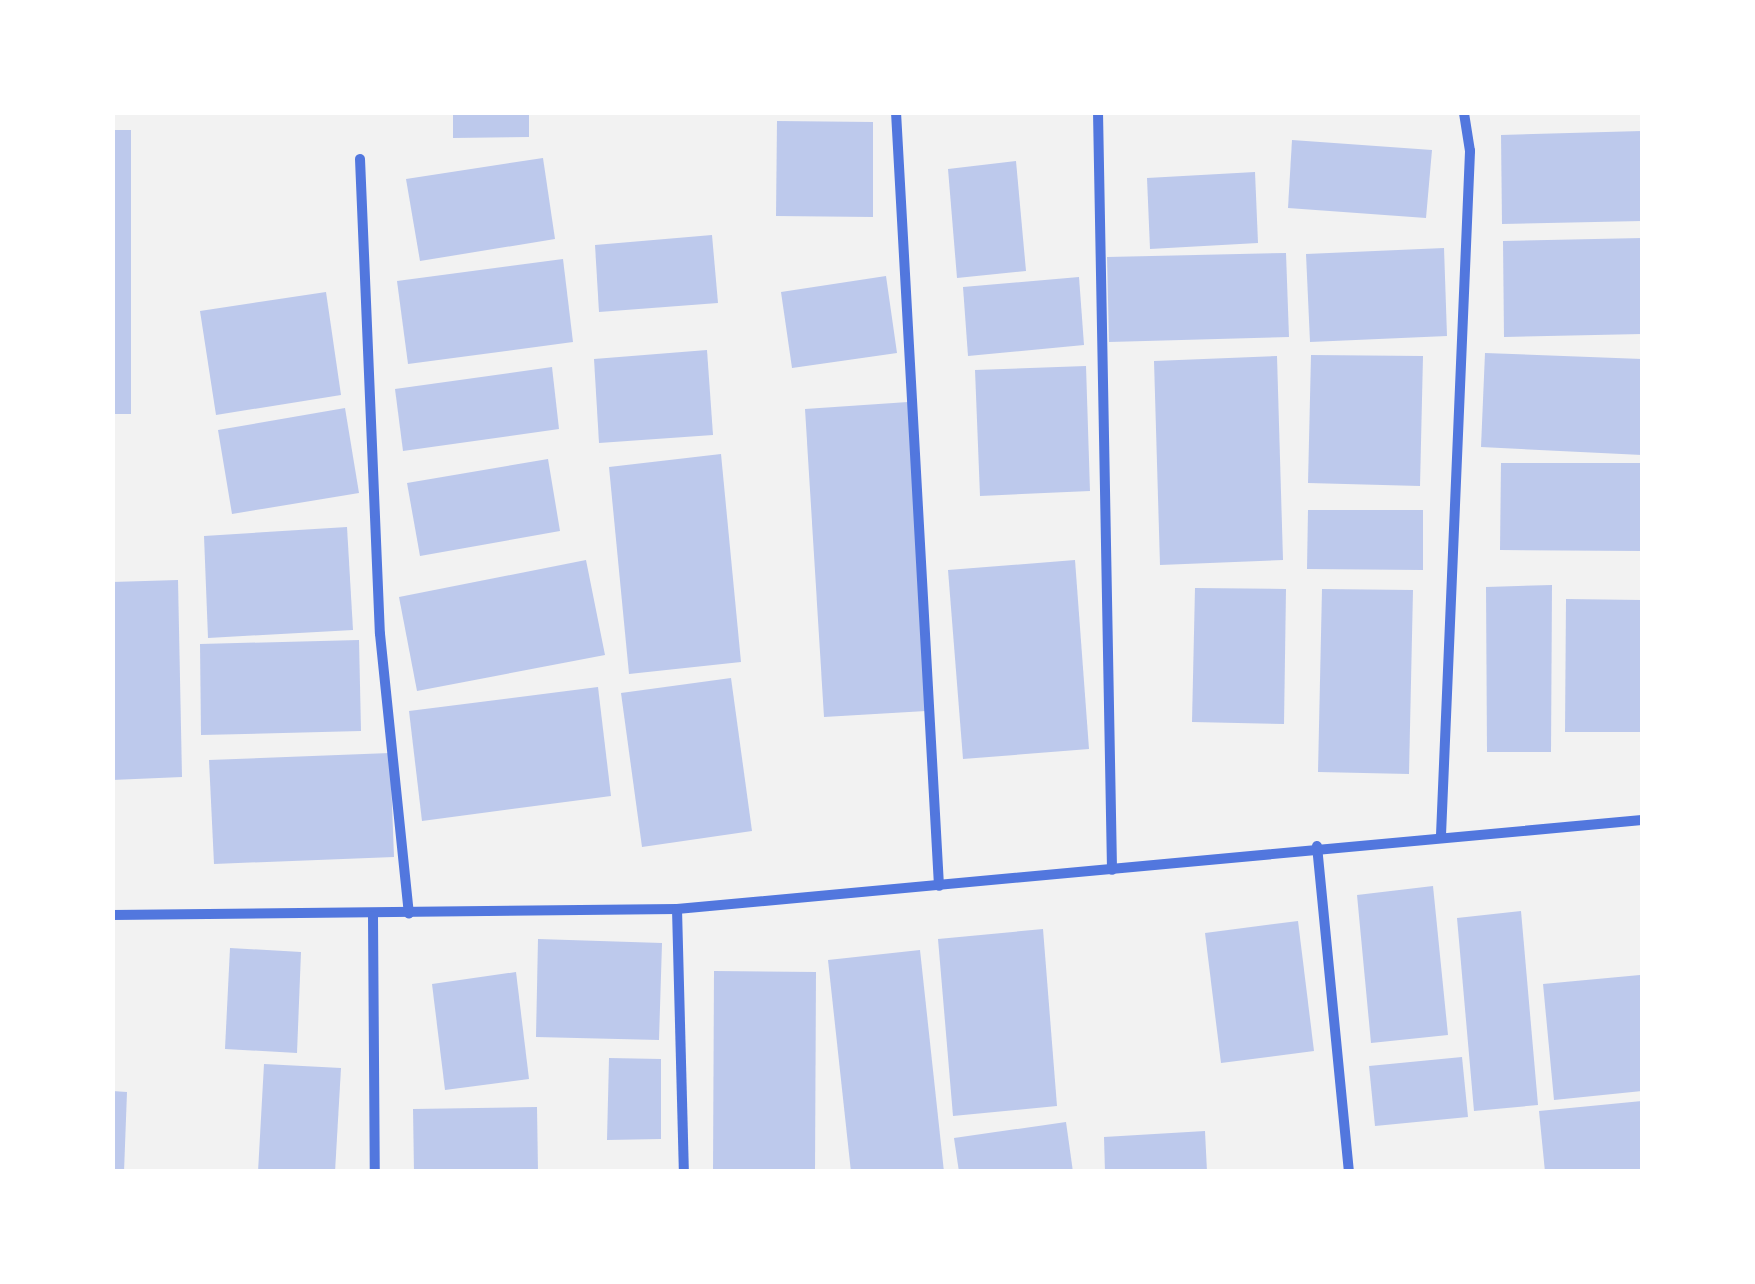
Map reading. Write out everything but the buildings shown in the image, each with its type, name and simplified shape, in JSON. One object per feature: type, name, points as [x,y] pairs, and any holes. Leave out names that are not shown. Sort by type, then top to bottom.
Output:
[{"type":"street","points":[[896,112],[940,886]]},
{"type":"street","points":[[1098,112],[1112,870]]},
{"type":"street","points":[[1441,835],[1470,151],[1464,112]]},
{"type":"street","points":[[360,158],[380,634],[409,914]]},
{"type":"street","points":[[112,915],[373,916],[677,909],[1112,870],[1317,846],[1642,820]]},
{"type":"street","points":[[1317,846],[1350,1172]]},
{"type":"street","points":[[677,909],[684,1172]]},
{"type":"street","points":[[373,916],[375,1172]]}]
